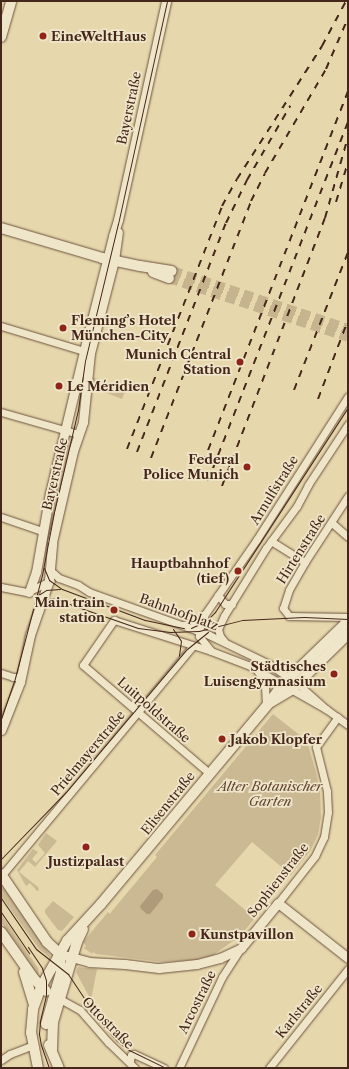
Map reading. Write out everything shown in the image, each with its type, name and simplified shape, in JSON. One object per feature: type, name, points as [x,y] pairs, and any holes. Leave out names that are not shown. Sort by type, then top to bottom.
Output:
[{"type":"main road","points":[[1,37],[12,1]]},
{"type":"main road","points":[[1,228],[110,260],[171,274]]},
{"type":"main road","name":"Elisenstraße","points":[[290,684],[348,621]]},
{"type":"main road","name":"Elisenstraße","points":[[34,1005],[41,987],[68,941],[88,920],[209,773],[268,705],[348,634]]},
{"type":"main road","points":[[1,875],[46,942],[60,954],[62,969],[57,997],[45,1029],[47,1040],[59,1068]]},
{"type":"main road","name":"Elisenstraße","points":[[57,997],[77,942],[88,920]]},
{"type":"main road","points":[[1,932],[19,959],[41,987],[57,997]]},
{"type":"main road","points":[[19,959],[34,1005],[31,1024],[33,1045],[38,1068]]},
{"type":"street","name":"Bayerstraße","points":[[29,592],[36,572],[42,531],[84,351],[110,260],[118,238],[118,220],[166,1]]},
{"type":"street","name":"Bayerstraße","points":[[1,730],[21,677],[30,634],[44,584],[50,570],[52,542],[78,434],[84,416],[90,353],[110,260]]},
{"type":"street","points":[[1,326],[84,351]]},
{"type":"street","name":"Arnulfstraße","points":[[182,625],[195,623],[205,614],[256,541],[348,396]]},
{"type":"street","points":[[1,412],[78,434]]},
{"type":"street","name":"Arnulfstraße","points":[[225,642],[220,636],[219,626],[348,424]]},
{"type":"street","name":"Hirtenstraße","points":[[348,496],[332,523],[305,562],[283,603],[284,611],[289,616],[348,617]]},
{"type":"street","points":[[1,517],[42,531]]},
{"type":"street","points":[[332,523],[348,537]]},
{"type":"street","points":[[272,541],[305,562]]},
{"type":"street","name":"Bahnhofplatz","points":[[50,570],[59,578],[99,596],[182,625],[242,650],[269,664],[290,684]]},
{"type":"street","points":[[1,587],[10,590],[29,592],[59,578]]},
{"type":"street","points":[[218,595],[225,604],[232,604]]},
{"type":"street","name":"Arnulfstraße","points":[[199,632],[205,614]]},
{"type":"street","name":"Bahnhofplatz","points":[[83,665],[114,620],[211,651],[290,684]]},
{"type":"street","points":[[199,632],[201,640],[211,651]]},
{"type":"street","name":"Prielmayerstraße","points":[[1,875],[193,646]]},
{"type":"street","points":[[226,657],[232,646]]},
{"type":"street","points":[[237,661],[242,650]]},
{"type":"street","name":"Luitpoldstraße","points":[[83,665],[209,773]]},
{"type":"street","points":[[257,670],[263,678],[268,705]]},
{"type":"street","points":[[1,673],[13,677],[21,677]]},
{"type":"street","points":[[290,684],[348,725]]},
{"type":"street","name":"Sophienstraße","points":[[60,954],[93,963],[174,968],[220,958],[241,948],[315,856],[321,845],[327,819],[327,791],[316,747],[338,717]]},
{"type":"street","points":[[278,903],[348,958]]},
{"type":"street","name":"Arcostraße","points":[[179,1068],[222,977],[241,948]]},
{"type":"street","name":"Karlstraße","points":[[269,1068],[348,969]]},
{"type":"street","name":"Ottostraße","points":[[57,997],[80,1010],[111,1046],[130,1061],[135,1068]]},
{"type":"street","points":[[1,1060],[10,1054],[33,1045]]},
{"type":"street","points":[[130,1061],[131,1055],[134,1054],[164,1068]]},
{"type":"green space","points":[[93,378],[99,379],[102,387],[107,389],[113,389],[120,385],[127,387],[122,399],[94,388]]},
{"type":"green space","name":"Alter Botanischer Garten","points":[[273,714],[307,741],[320,791],[321,817],[318,835],[310,851],[291,875],[252,842],[215,885],[255,918],[240,936],[212,956],[195,960],[162,962],[96,954],[93,952],[92,954],[84,948],[86,946],[83,942],[108,912],[110,914],[157,857],[155,855]]},
{"type":"green space","points":[[46,833],[57,841],[35,867],[28,861],[19,872],[38,887],[39,890],[37,891],[30,883],[26,886],[17,870],[33,849],[38,852],[32,859],[36,863],[45,853],[38,845]]},
{"type":"green space","points":[[3,887],[50,955],[50,958],[39,949],[1,896],[1,890]]},
{"type":"green space","points":[[53,901],[74,917],[62,931],[58,930],[45,913],[45,910]]},
{"type":"green space","points":[[1,914],[38,968],[38,975],[1,922]]},
{"type":"green space","points":[[78,967],[97,969],[91,1000],[76,972]]},
{"type":"shaded area","points":[[157,889],[163,894],[163,898],[150,914],[147,914],[141,909],[140,906],[153,890]]},
{"type":"tunnel","points":[[172,271],[348,329]]},
{"type":"tunnel","points":[[169,278],[348,337]]},
{"type":"tram line","points":[[1,719],[15,678],[42,575],[54,512],[78,410],[85,361],[118,224],[167,1]]},
{"type":"tram line","points":[[191,628],[206,621],[215,612],[348,407]]},
{"type":"tram line","points":[[44,568],[49,580],[62,589],[145,620],[184,628]]},
{"type":"tram line","points":[[35,597],[46,590],[60,589]]},
{"type":"tram line","points":[[35,607],[40,600],[52,598],[138,628],[170,632],[199,631],[242,620],[304,617],[348,619]]},
{"type":"tram line","points":[[173,629],[181,641],[179,656]]},
{"type":"tram line","points":[[1,859],[66,792],[187,649],[208,632]]},
{"type":"tram line","points":[[1,898],[36,949],[68,974],[100,1022],[116,1040],[127,1049],[166,1068]]},
{"type":"tram line","points":[[1,912],[29,953]]},
{"type":"tram line","points":[[28,947],[42,968],[46,980],[46,995],[39,1034],[49,1068]]},
{"type":"railway","points":[[127,449],[222,206],[237,179],[322,46],[346,1]]},
{"type":"railway","points":[[151,458],[251,201],[265,173],[326,69],[348,18]]},
{"type":"railway","points":[[198,476],[348,91]]},
{"type":"railway","points":[[137,452],[226,223],[247,180],[290,106]]},
{"type":"railway","points":[[208,481],[348,121]]},
{"type":"railway","points":[[222,486],[325,218],[347,140]]},
{"type":"railway","points":[[336,202],[348,162]]},
{"type":"railway","points":[[294,390],[348,252]]},
{"type":"railway","points":[[318,399],[348,320]]},
{"type":"place","name":"EineWeltHaus","points":[[43,36]]},
{"type":"place","name":"Fleming’s Hotel München-City","points":[[63,328]]},
{"type":"place","name":"Munich Central Station","points":[[240,362]]},
{"type":"place","name":"Le Méridien","points":[[59,386]]},
{"type":"place","name":"Federal Police Munich","points":[[247,467]]},
{"type":"place","name":"Hauptbahnhof (tief)","points":[[238,571]]},
{"type":"place","name":"Main train station","points":[[114,610]]},
{"type":"place","name":"Städtisches Luisengymnasium","points":[[334,674]]},
{"type":"place","name":"Jakob Klopfer","points":[[222,739]]},
{"type":"place","name":"Justizpalast","points":[[86,847]]},
{"type":"place","name":"Kunstpavillon","points":[[192,934]]}]
